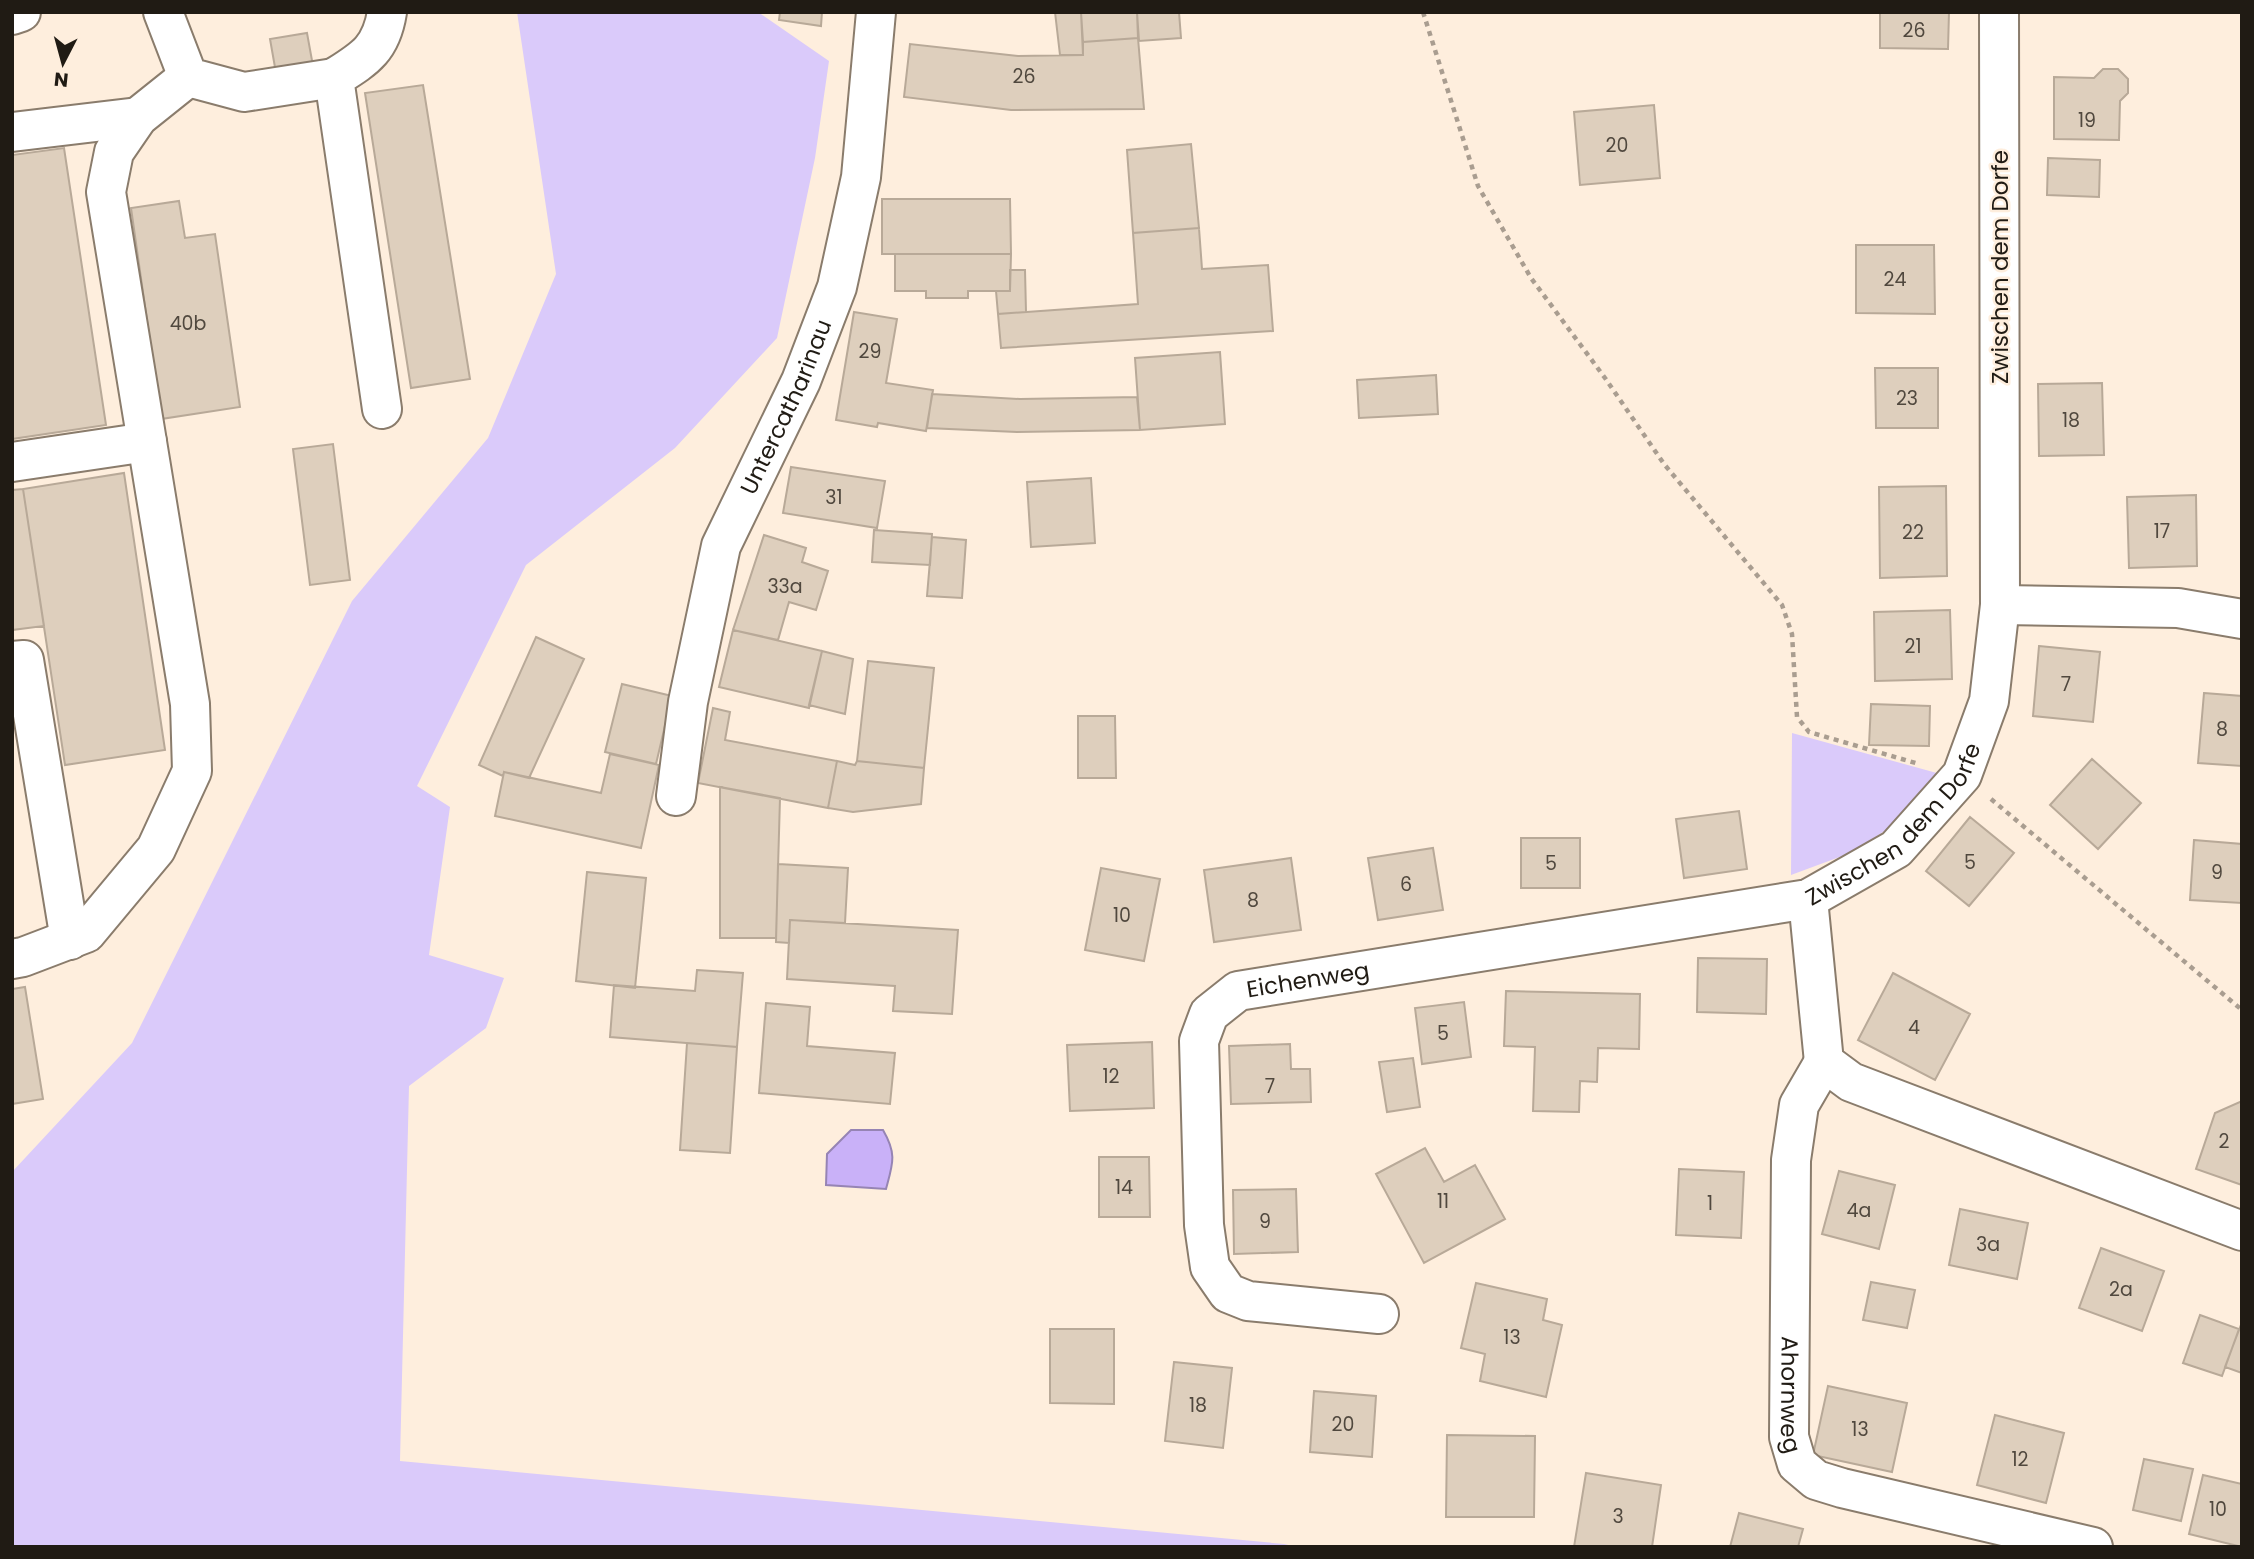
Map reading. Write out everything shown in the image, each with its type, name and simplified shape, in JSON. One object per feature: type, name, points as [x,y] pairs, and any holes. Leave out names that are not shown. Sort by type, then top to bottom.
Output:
[{"type":"street","points":[[12,15],[21,12]]},
{"type":"street","points":[[163,12],[188,77]]},
{"type":"street","points":[[188,77],[244,92],[334,78],[368,57],[384,32],[387,12]]},
{"type":"street","name":"Untercatharinau","points":[[676,796],[688,702],[721,546],[801,381],[837,287],[861,177],[876,12]]},
{"type":"street","name":"Zwischen dem Dorfe","points":[[1825,1062],[1808,899],[1896,849],[1962,775],[1989,701],[2000,605],[2000,12]]},
{"type":"street","points":[[12,959],[86,933],[156,849],[192,771],[190,704],[106,192],[114,152],[138,117],[188,77]]},
{"type":"street","points":[[334,78],[382,408]]},
{"type":"street","points":[[12,132],[138,117]]},
{"type":"street","points":[[12,462],[147,442]]},
{"type":"street","points":[[2000,605],[2178,607],[2242,619]]},
{"type":"street","points":[[12,662],[24,660],[70,940]]},
{"type":"street","name":"Eichenweg","points":[[1379,1314],[1248,1301],[1227,1293],[1210,1268],[1203,1225],[1199,1041],[1209,1014],[1238,991],[1808,899]]},
{"type":"street","points":[[1825,1062],[1851,1082],[2081,1152],[2242,1231]]},
{"type":"street","name":"Ahornweg","points":[[1825,1062],[1799,1105],[1791,1160],[1788,1437],[1797,1464],[1816,1480],[1842,1489],[2093,1547]]},
{"type":"path","points":[[1423,12],[1478,186],[1531,278],[1664,464],[1782,606],[1792,634],[1797,717],[1809,732],[1892,758],[1962,775],[2242,1010]]},
{"type":"shaded area","points":[[517,12],[758,12],[829,61],[815,158],[777,338],[675,448],[526,565],[417,786],[450,807],[429,955],[504,978],[486,1028],[409,1086],[400,1461],[1297,1547],[12,1547],[12,1172],[132,1043],[352,601],[488,438],[556,274]]},
{"type":"shaded area","points":[[1792,733],[1944,775],[1895,824],[1853,852],[1791,875]]},
{"type":"shaded area","points":[[851,1130],[883,1130],[892,1152],[886,1189],[826,1185],[827,1154]]},
{"type":"building","points":[[780,12],[822,12],[821,26],[779,20]]},
{"type":"building","points":[[1055,12],[1081,12],[1083,55],[1060,55]]},
{"type":"building","points":[[1081,12],[1137,12],[1138,38],[1083,42]]},
{"type":"building","points":[[1137,12],[1179,12],[1181,38],[1139,41]]},
{"type":"building","points":[[1880,12],[1949,12],[1948,49],[1880,48]]},
{"type":"building","points":[[307,33],[313,66],[276,73],[270,39]]},
{"type":"building","points":[[1138,38],[1144,109],[1011,110],[904,97],[910,44],[1018,56],[1083,55],[1083,42]]},
{"type":"building","points":[[2103,69],[2118,69],[2128,79],[2128,93],[2120,101],[2119,140],[2054,139],[2054,77],[2094,78]]},
{"type":"building","points":[[423,85],[470,379],[411,388],[365,93]]},
{"type":"building","points":[[1654,105],[1660,178],[1580,185],[1574,112]]},
{"type":"building","points":[[1191,144],[1199,228],[1133,233],[1127,150]]},
{"type":"building","points":[[64,148],[106,425],[12,439],[12,155]]},
{"type":"building","points":[[2048,158],[2100,160],[2099,197],[2047,195]]},
{"type":"building","points":[[882,199],[1010,199],[1011,254],[882,254]]},
{"type":"building","points":[[179,201],[185,238],[215,234],[240,407],[161,419],[131,208]]},
{"type":"building","points":[[1199,228],[1202,269],[1268,265],[1273,331],[1001,348],[998,314],[1138,304],[1133,233]]},
{"type":"building","points":[[1856,245],[1934,245],[1935,314],[1856,313]]},
{"type":"building","points":[[895,254],[1011,254],[1010,291],[968,291],[968,298],[926,298],[926,291],[895,291]]},
{"type":"building","points":[[1010,270],[1025,270],[1026,312],[998,314],[996,291],[1010,291]]},
{"type":"building","points":[[854,312],[897,319],[886,383],[933,390],[926,431],[878,423],[877,427],[836,420]]},
{"type":"building","points":[[1220,352],[1225,424],[1140,430],[1135,358]]},
{"type":"building","points":[[1875,368],[1938,368],[1938,428],[1876,428]]},
{"type":"building","points":[[1436,375],[1438,414],[1359,418],[1357,380]]},
{"type":"building","points":[[2102,383],[2104,455],[2039,456],[2038,384]]},
{"type":"building","points":[[932,394],[1020,399],[1137,397],[1140,430],[1017,432],[927,428]]},
{"type":"building","points":[[333,444],[350,580],[310,585],[293,449]]},
{"type":"building","points":[[791,467],[885,481],[877,528],[783,513]]},
{"type":"building","points":[[124,473],[165,750],[65,765],[23,489]]},
{"type":"building","points":[[1091,478],[1095,543],[1031,547],[1027,482]]},
{"type":"building","points":[[1946,486],[1947,576],[1880,578],[1879,487]]},
{"type":"building","points":[[23,489],[44,626],[12,630],[12,490]]},
{"type":"building","points":[[2196,495],[2197,566],[2129,568],[2127,497]]},
{"type":"building","points":[[874,530],[932,534],[930,565],[872,562]]},
{"type":"building","points":[[764,535],[806,548],[802,562],[828,571],[816,610],[789,602],[778,640],[733,630]]},
{"type":"building","points":[[932,537],[966,540],[962,598],[927,596]]},
{"type":"building","points":[[1950,610],[1952,679],[1875,681],[1874,612]]},
{"type":"building","points":[[733,630],[822,651],[809,708],[719,687]]},
{"type":"building","points":[[536,637],[584,659],[529,778],[504,772],[503,776],[479,765]]},
{"type":"building","points":[[2039,646],[2100,652],[2093,722],[2033,716]]},
{"type":"building","points":[[822,651],[853,659],[845,714],[809,705]]},
{"type":"building","points":[[868,661],[934,668],[924,768],[857,761]]},
{"type":"building","points":[[622,684],[672,696],[656,764],[605,752]]},
{"type":"building","points":[[2204,693],[2242,696],[2242,766],[2198,763]]},
{"type":"building","points":[[1871,704],[1930,706],[1929,746],[1869,745]]},
{"type":"building","points":[[713,708],[730,712],[725,740],[837,761],[828,808],[698,783]]},
{"type":"building","points":[[1078,716],[1115,716],[1116,778],[1078,778]]},
{"type":"building","points":[[610,754],[659,765],[641,848],[495,816],[504,772],[601,793]]},
{"type":"building","points":[[2092,759],[2141,803],[2098,849],[2050,805]]},
{"type":"building","points":[[837,761],[855,765],[857,761],[924,768],[921,804],[853,812],[828,808]]},
{"type":"building","points":[[720,787],[780,798],[776,938],[720,938]]},
{"type":"building","points":[[1739,811],[1747,869],[1684,878],[1676,819]]},
{"type":"building","points":[[1970,817],[2014,853],[1969,906],[1926,871]]},
{"type":"building","points":[[1521,838],[1580,838],[1580,888],[1521,888]]},
{"type":"building","points":[[2194,840],[2242,844],[2242,903],[2190,900]]},
{"type":"building","points":[[1433,848],[1443,910],[1378,920],[1368,858]]},
{"type":"building","points":[[1291,858],[1301,930],[1214,942],[1204,870]]},
{"type":"building","points":[[778,864],[848,868],[845,923],[790,920],[789,943],[776,942]]},
{"type":"building","points":[[1101,868],[1160,879],[1144,961],[1085,950]]},
{"type":"building","points":[[587,872],[646,878],[635,988],[576,981]]},
{"type":"building","points":[[790,920],[958,930],[952,1014],[893,1011],[895,986],[787,979]]},
{"type":"building","points":[[1698,958],[1767,959],[1766,1014],[1697,1012]]},
{"type":"building","points":[[697,970],[743,973],[737,1047],[610,1037],[614,985],[695,991]]},
{"type":"building","points":[[1893,973],[1970,1014],[1935,1080],[1858,1040]]},
{"type":"building","points":[[25,987],[43,1099],[12,1104],[12,989]]},
{"type":"building","points":[[1506,991],[1640,994],[1639,1049],[1598,1048],[1597,1082],[1580,1081],[1579,1112],[1533,1111],[1535,1047],[1504,1046]]},
{"type":"building","points":[[1464,1002],[1471,1057],[1422,1064],[1415,1008]]},
{"type":"building","points":[[766,1003],[810,1007],[807,1046],[895,1053],[890,1104],[759,1093]]},
{"type":"building","points":[[1152,1042],[1154,1108],[1070,1111],[1067,1045]]},
{"type":"building","points":[[687,1043],[737,1047],[730,1153],[680,1150]]},
{"type":"building","points":[[1290,1044],[1291,1069],[1310,1069],[1311,1102],[1231,1104],[1229,1046]]},
{"type":"building","points":[[1413,1058],[1420,1107],[1387,1112],[1379,1062]]},
{"type":"building","points":[[2242,1101],[2242,1185],[2196,1169],[2215,1113]]},
{"type":"building","points":[[1425,1148],[1444,1182],[1475,1165],[1505,1219],[1424,1263],[1376,1174]]},
{"type":"building","points":[[1099,1157],[1149,1157],[1150,1217],[1099,1217]]},
{"type":"building","points":[[1679,1169],[1744,1172],[1741,1238],[1676,1235]]},
{"type":"building","points":[[1839,1171],[1895,1185],[1879,1249],[1822,1234]]},
{"type":"building","points":[[1296,1189],[1298,1252],[1234,1254],[1233,1190]]},
{"type":"building","points":[[1960,1209],[2028,1223],[2017,1279],[1949,1265]]},
{"type":"building","points":[[2101,1248],[2164,1271],[2142,1331],[2079,1308]]},
{"type":"building","points":[[1871,1282],[1915,1290],[1907,1328],[1863,1320]]},
{"type":"building","points":[[1476,1283],[1547,1299],[1543,1320],[1562,1325],[1546,1397],[1480,1381],[1485,1354],[1461,1348]]},
{"type":"building","points":[[2200,1315],[2239,1329],[2222,1376],[2183,1363]]},
{"type":"building","points":[[2242,1322],[2242,1373],[2225,1367]]},
{"type":"building","points":[[1050,1329],[1114,1329],[1114,1404],[1050,1403]]},
{"type":"building","points":[[1174,1362],[1232,1368],[1223,1448],[1165,1441]]},
{"type":"building","points":[[1828,1386],[1907,1403],[1892,1472],[1813,1455]]},
{"type":"building","points":[[1314,1391],[1376,1396],[1372,1457],[1310,1452]]},
{"type":"building","points":[[1995,1415],[2064,1433],[2046,1503],[1977,1485]]},
{"type":"building","points":[[1447,1435],[1535,1436],[1534,1517],[1446,1517]]},
{"type":"building","points":[[2144,1459],[2193,1469],[2181,1521],[2133,1510]]},
{"type":"building","points":[[1586,1473],[1661,1485],[1652,1547],[1574,1547]]},
{"type":"building","points":[[2203,1475],[2242,1484],[2242,1547],[2189,1534]]},
{"type":"building","points":[[1739,1513],[1803,1529],[1798,1547],[1730,1547]]}]
